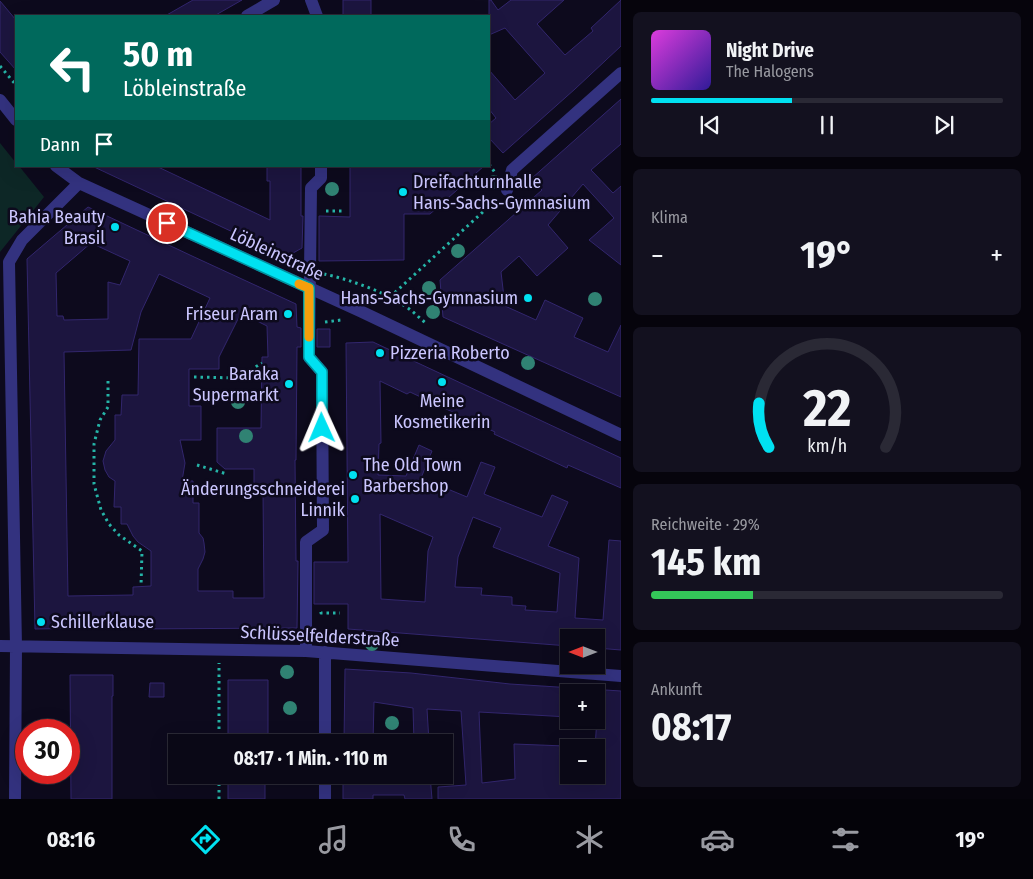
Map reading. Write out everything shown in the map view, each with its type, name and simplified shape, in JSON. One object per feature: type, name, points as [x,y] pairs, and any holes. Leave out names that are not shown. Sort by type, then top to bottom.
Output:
[{"type":"street","points":[[248,15],[274,0]]},
{"type":"street","points":[[311,0],[317,15]]},
{"type":"street","points":[[507,190],[512,170],[620,73]]},
{"type":"street","points":[[0,100],[15,119]]},
{"type":"street","name":"Löbleinstraße","points":[[57,167],[79,183],[446,351],[620,435]]},
{"type":"street","points":[[306,650],[306,542],[323,530],[322,372],[309,357],[311,188],[321,178],[321,167]]},
{"type":"street","points":[[15,799],[16,646],[9,262],[22,240],[79,183]]},
{"type":"street","name":"Schlüsselfelderstraße","points":[[0,646],[306,650],[620,676]]},
{"type":"street","points":[[325,734],[326,652]]},
{"type":"street","points":[[325,784],[325,799]]},
{"type":"path","points":[[0,66],[15,84]]},
{"type":"path","points":[[390,297],[507,190]]},
{"type":"path","points":[[326,211],[343,211]]},
{"type":"path","points":[[324,328],[324,322],[342,320]]},
{"type":"path","points":[[194,377],[238,378],[262,364]]},
{"type":"path","points":[[108,381],[108,407],[100,420],[94,444],[94,484],[101,510],[109,524],[119,535],[142,551],[141,586]]},
{"type":"path","points":[[197,465],[227,474]]},
{"type":"path","points":[[320,604],[320,613],[340,614]]},
{"type":"path","points":[[219,649],[219,734]]},
{"type":"path","points":[[219,784],[219,799]]},
{"type":"green space","points":[[0,143],[15,162],[15,167],[20,167],[44,197],[0,252]]},
{"type":"building","points":[[193,0],[242,0],[216,15],[167,15]]},
{"type":"building","points":[[343,0],[371,0],[371,15],[343,15]]},
{"type":"building","points":[[489,0],[498,10],[511,0],[564,0],[537,24],[565,55],[593,31],[591,28],[621,0],[621,46],[503,153],[490,139],[490,123],[496,118],[490,110],[490,71],[515,100],[545,73],[505,28],[490,35]]},
{"type":"building","points":[[0,1],[15,19],[15,69],[0,52]]},
{"type":"building","points":[[621,99],[621,144],[591,170],[613,193],[621,186],[621,265],[589,240],[614,218],[583,184],[548,225],[568,248],[537,276],[519,256],[501,272],[505,306],[536,320],[545,300],[583,318],[574,337],[608,352],[621,325],[621,397],[443,317],[440,280],[542,190],[531,179]]},
{"type":"building","points":[[94,167],[158,167],[270,220],[270,181],[267,181],[267,167],[301,167],[302,248],[286,257]]},
{"type":"building","name":"Hans-Sachs-Gymnasium","points":[[350,167],[483,167],[430,214],[404,214],[404,260],[319,261],[319,216],[350,217]]},
{"type":"building","points":[[88,207],[296,304],[297,327],[301,328],[301,347],[297,347],[295,460],[296,561],[298,561],[297,628],[35,629],[27,259]],"holes":[[[91,243],[130,261],[120,285],[108,282],[108,319],[64,320],[63,316],[57,316],[56,273]],[[159,274],[210,298],[191,339],[139,339],[138,395],[122,395],[121,415],[115,415],[115,440],[106,451],[103,461],[109,477],[115,481],[114,507],[121,507],[121,524],[127,524],[138,542],[151,551],[151,586],[133,587],[133,595],[68,596],[64,352],[131,350],[141,312]],[[241,313],[267,326],[268,357],[262,357],[261,428],[217,428],[217,462],[225,469],[254,469],[254,491],[263,491],[264,598],[233,598],[233,591],[198,591],[198,569],[205,552],[204,543],[199,533],[199,503],[193,503],[193,481],[182,481],[185,463],[180,440],[201,440],[201,406],[189,406],[189,369],[219,369],[219,357]]]},
{"type":"building","points":[[317,329],[330,329],[330,347],[317,347]]},
{"type":"building","points":[[373,342],[621,458],[621,488],[568,465],[567,468],[410,392],[407,394],[380,381],[381,443],[379,444],[378,475],[406,476],[419,445],[432,451],[421,478],[467,497],[481,462],[495,467],[484,494],[542,517],[552,495],[568,502],[548,546],[579,558],[575,618],[603,620],[609,540],[621,541],[621,650],[605,649],[605,629],[560,629],[560,645],[348,629],[348,604],[314,604],[314,562],[348,562],[346,343]],"holes":[[[380,514],[433,537],[428,551],[425,602],[381,599]],[[473,517],[501,528],[493,547],[560,573],[557,612],[525,610],[526,606],[512,605],[512,597],[481,595],[482,588],[455,587],[458,557]]]},
{"type":"building","points":[[345,669],[411,673],[510,684],[560,687],[560,716],[479,712],[482,783],[515,779],[514,744],[560,746],[560,784],[605,784],[605,739],[596,739],[596,729],[605,729],[605,690],[621,691],[621,799],[438,799],[438,787],[466,785],[461,711],[427,709],[429,734],[414,734],[413,708],[374,702],[373,734],[344,734]]},
{"type":"building","points":[[70,675],[113,675],[112,799],[71,799],[71,784],[80,784],[80,719],[70,719]]},
{"type":"building","points":[[228,680],[268,680],[268,734],[228,734]]},
{"type":"building","points":[[150,683],[164,683],[164,697],[149,697]]},
{"type":"building","points":[[228,784],[265,784],[265,799],[228,799]]},
{"type":"building","points":[[343,784],[431,784],[432,799],[405,799],[404,795],[373,795],[373,799],[343,799]]},
{"type":"slow traffic","points":[[299,284],[309,288],[309,337]]},
{"type":"place","name":"Dreifachturnhalle Hans-Sachs-Gymnasium","points":[[403,192]]},
{"type":"place","name":"Bahia Beauty Brasil","points":[[115,227]]},
{"type":"place","name":"Hans-Sachs-Gymnasium","points":[[528,298]]},
{"type":"place","name":"Friseur Aram","points":[[288,314]]},
{"type":"place","name":"Pizzeria Roberto","points":[[380,353]]},
{"type":"place","name":"Meine Kosmetikerin","points":[[442,382]]},
{"type":"place","name":"Baraka Supermarkt","points":[[289,384]]},
{"type":"place","name":"The Old Town Barbershop","points":[[353,475]]},
{"type":"place","name":"Änderungsschneiderei Linnik","points":[[355,499]]},
{"type":"place","name":"Schillerklause","points":[[41,622]]},
{"type":"route","points":[[167,223],[309,288],[309,357],[322,372],[322,428]]}]
